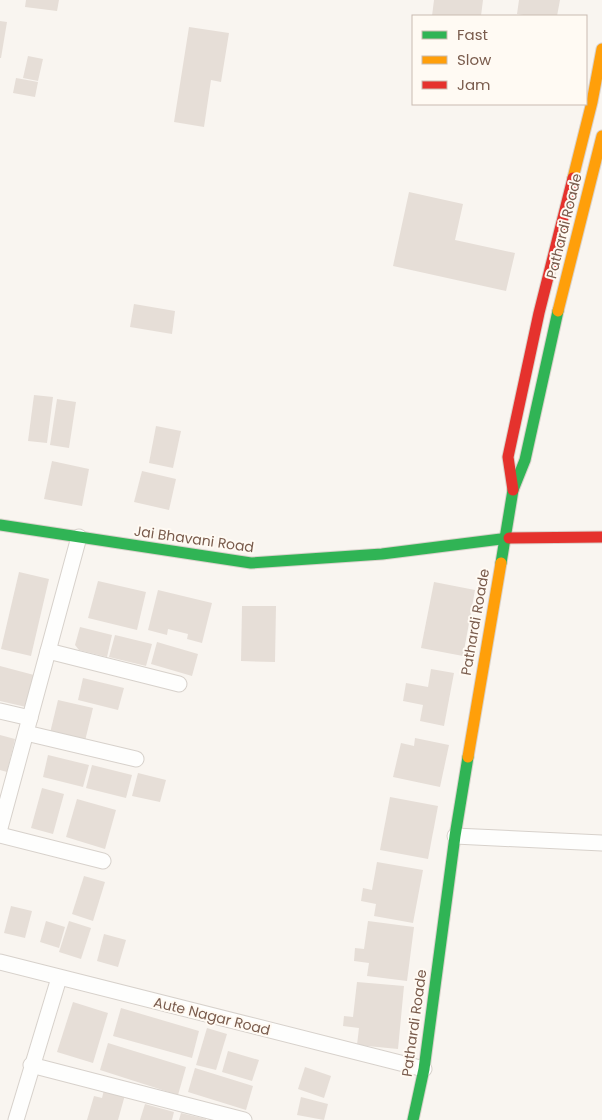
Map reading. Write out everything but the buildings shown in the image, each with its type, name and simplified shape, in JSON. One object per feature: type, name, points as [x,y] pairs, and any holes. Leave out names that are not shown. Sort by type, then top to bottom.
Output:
[{"type":"street","points":[[513,490],[508,457],[539,313],[592,102],[602,49]]},
{"type":"street","name":"Pathardi Roade","points":[[413,1120],[424,1068],[454,836],[513,490],[525,460],[548,350],[602,136]]},
{"type":"street","name":"Jai Bhavani Road","points":[[0,525],[251,564],[382,554],[505,538],[602,537]]},
{"type":"street","points":[[0,828],[79,537]]},
{"type":"street","points":[[48,651],[179,684]]},
{"type":"street","points":[[0,712],[28,726],[136,758]]},
{"type":"street","points":[[0,835],[103,862]]},
{"type":"street","points":[[454,836],[602,843]]},
{"type":"street","name":"Aute Nagar Road","points":[[0,962],[424,1068]]},
{"type":"street","points":[[16,1120],[31,1065],[59,978]]},
{"type":"street","points":[[31,1065],[244,1120]]},
{"type":"traffic: fast","points":[[501,563],[513,490],[525,460],[558,311]]},
{"type":"traffic: fast","points":[[0,525],[251,563],[382,554],[509,538]]},
{"type":"traffic: fast","points":[[413,1120],[424,1069],[455,836],[468,757]]},
{"type":"traffic: slow","points":[[573,178],[592,102],[602,49]]},
{"type":"traffic: slow","points":[[558,311],[602,136]]},
{"type":"traffic: slow","points":[[468,757],[501,563]]},
{"type":"traffic: jam","points":[[513,490],[508,457],[539,313],[573,178]]},
{"type":"traffic: jam","points":[[509,538],[602,537]]}]
